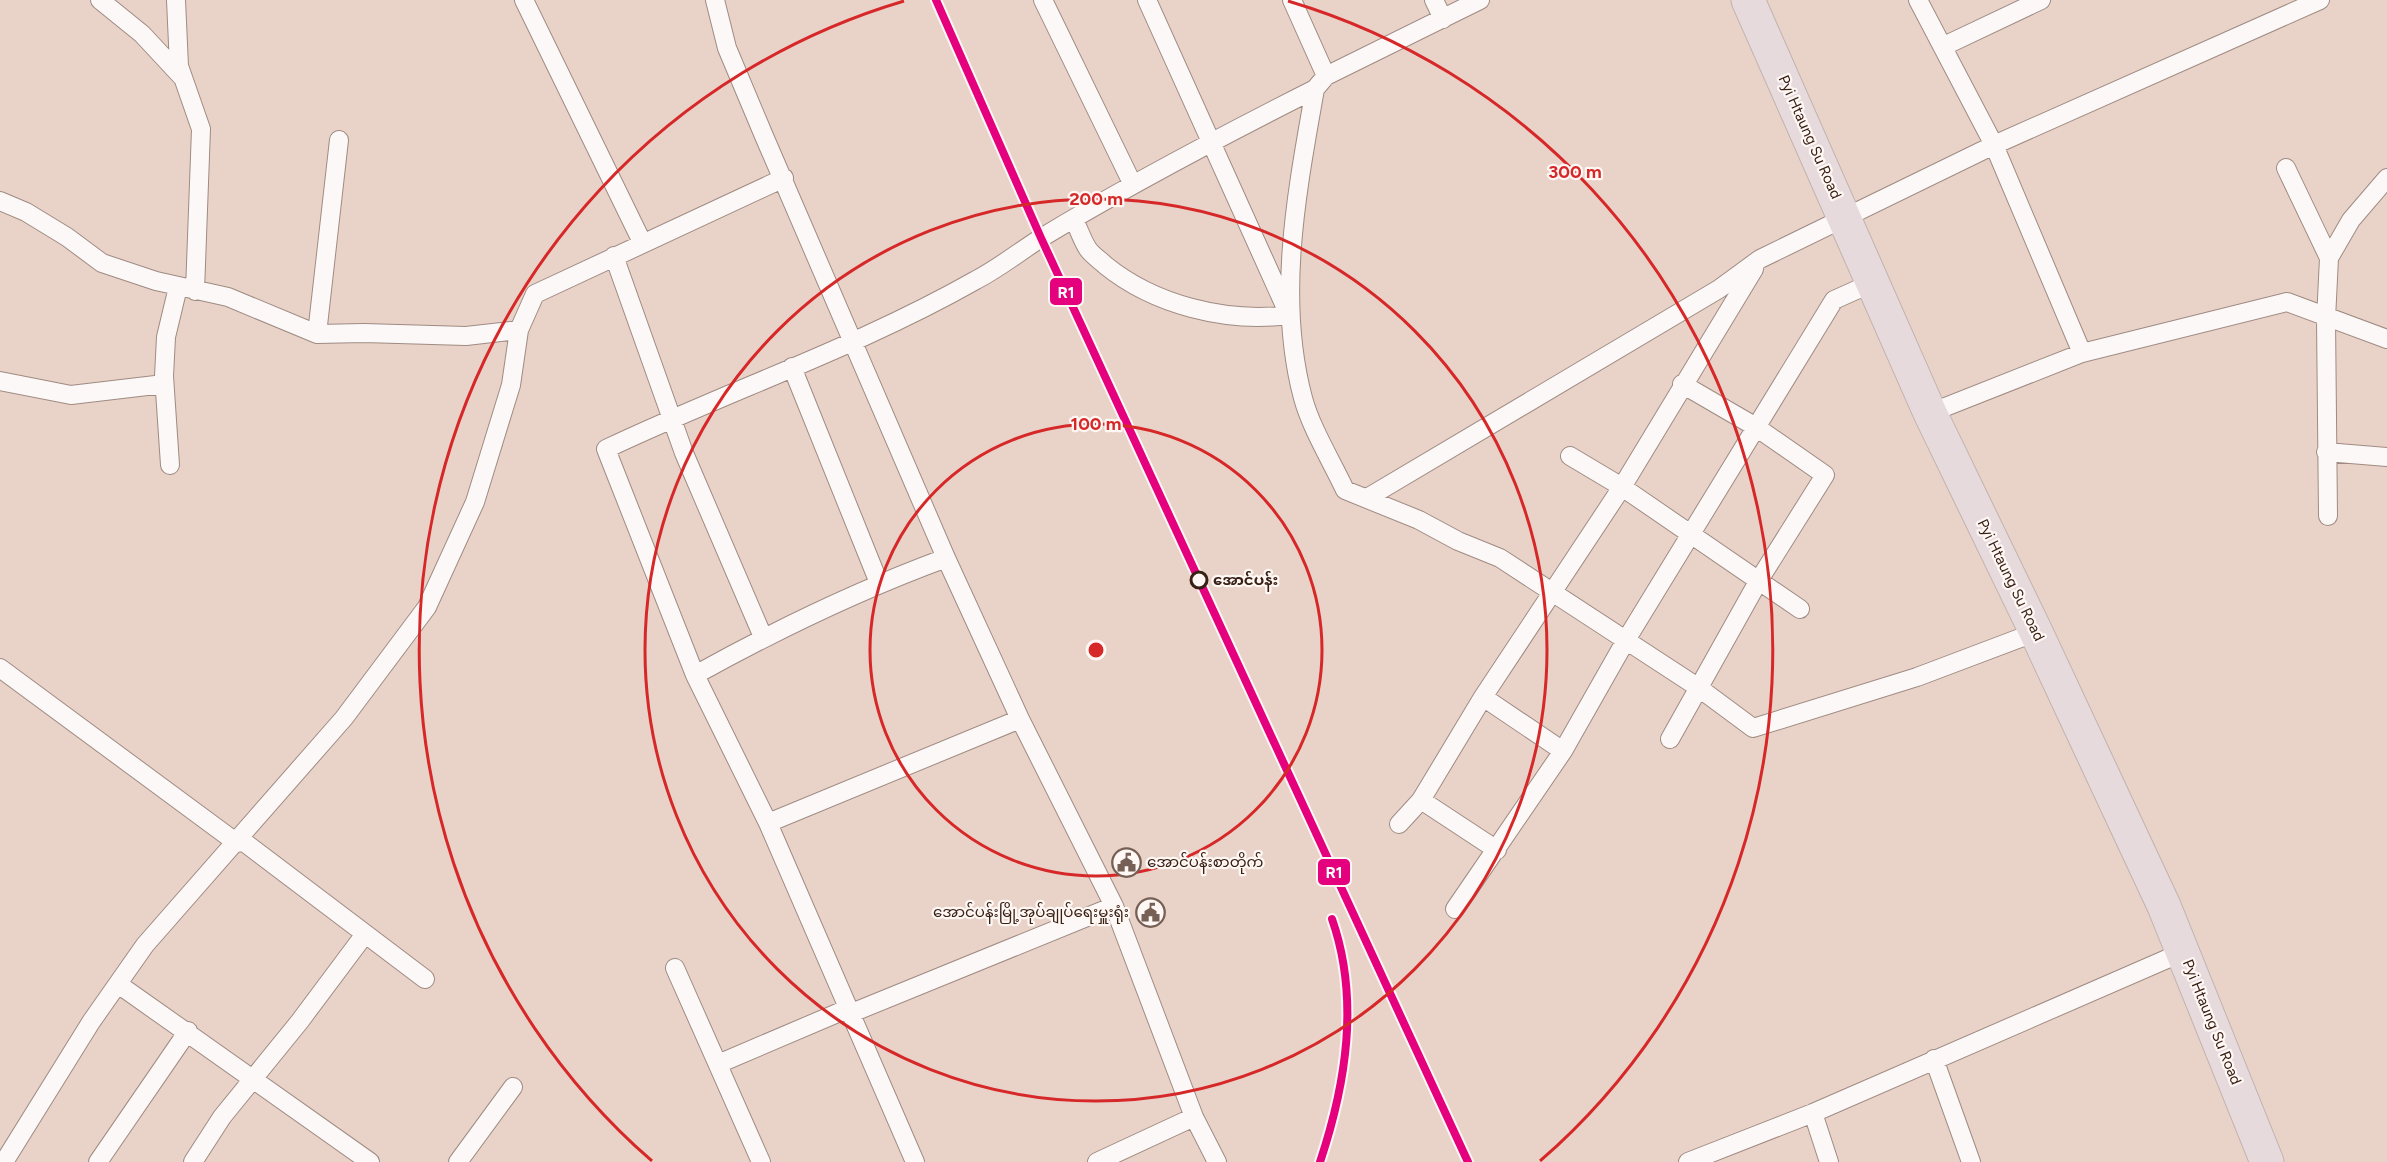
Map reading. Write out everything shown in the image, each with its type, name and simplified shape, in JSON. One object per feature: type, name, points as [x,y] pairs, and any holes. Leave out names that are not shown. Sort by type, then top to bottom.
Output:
[{"type":"highway","name":"Pyi Htaung Su Road","points":[[1749,0],[1847,219],[1930,413],[2036,632],[2183,952],[2267,1162]]},
{"type":"street","points":[[100,0],[142,34],[184,80]]},
{"type":"street","points":[[170,465],[164,384],[166,337],[186,289],[201,129],[179,66],[176,0]]},
{"type":"street","points":[[524,0],[642,242]]},
{"type":"street","points":[[716,0],[728,48],[946,558],[1020,719],[1114,906],[1194,1117],[1217,1162]]},
{"type":"street","points":[[1043,0],[1133,185]]},
{"type":"street","points":[[1147,0],[1289,315],[1304,399],[1345,490],[1500,558],[1699,688],[1753,728],[1917,677],[2036,632]]},
{"type":"street","points":[[1289,315],[1300,177],[1321,83],[1292,0]]},
{"type":"street","points":[[1434,0],[1443,19]]},
{"type":"street","points":[[915,1162],[768,823],[695,675],[606,449],[672,418],[854,341],[976,280],[1133,185],[1211,141],[1480,0]]},
{"type":"street","points":[[1918,0],[1944,46],[1994,146],[2082,353]]},
{"type":"street","points":[[1944,46],[2041,0]]},
{"type":"street","points":[[1367,498],[1719,289],[1760,259],[1847,219],[1994,146],[2318,1]]},
{"type":"street","points":[[317,334],[339,140]]},
{"type":"street","points":[[2286,168],[2329,258]]},
{"type":"street","points":[[4,1162],[91,1023],[145,945],[239,841],[344,718],[427,607],[476,502],[511,386],[519,330],[536,294],[642,242],[784,178]]},
{"type":"street","points":[[2328,516],[2326,318],[2329,258],[2351,220],[2379,198],[2387,178]]},
{"type":"street","points":[[0,201],[26,212],[102,262],[186,289],[228,297],[317,334],[466,336],[519,330]]},
{"type":"street","points":[[1074,220],[1089,251],[1121,277],[1157,295],[1192,308],[1229,315],[1264,318],[1289,315]]},
{"type":"street","points":[[614,256],[672,418],[763,638]]},
{"type":"street","points":[[1399,824],[1421,800],[1483,697],[1622,488],[1760,259]]},
{"type":"street","points":[[1455,909],[1563,751],[1626,640],[1834,300],[1874,282]]},
{"type":"street","points":[[1930,413],[2082,353],[2287,302],[2387,339]]},
{"type":"street","points":[[792,367],[879,583]]},
{"type":"street","points":[[0,381],[71,394],[164,384]]},
{"type":"street","points":[[1670,739],[1760,580],[1825,475],[1756,427],[1683,384]]},
{"type":"street","points":[[2326,452],[2387,458]]},
{"type":"street","points":[[1570,456],[1622,488],[1800,609]]},
{"type":"street","points":[[695,675],[763,638],[879,583],[946,558]]},
{"type":"street","points":[[0,668],[425,979]]},
{"type":"street","points":[[1483,697],[1563,751]]},
{"type":"street","points":[[768,823],[1020,719]]},
{"type":"street","points":[[1421,800],[1497,850]]},
{"type":"street","points":[[717,1064],[1114,906]]},
{"type":"street","points":[[193,1162],[222,1118],[300,1021],[365,934]]},
{"type":"street","points":[[1688,1162],[1813,1113],[2183,952]]},
{"type":"street","points":[[675,968],[761,1162]]},
{"type":"street","points":[[118,984],[188,1031],[370,1162]]},
{"type":"street","points":[[98,1162],[188,1031]]},
{"type":"street","points":[[1934,1059],[1971,1162]]},
{"type":"street","points":[[458,1162],[513,1087]]},
{"type":"street","points":[[1813,1113],[1828,1162]]},
{"type":"street","points":[[1097,1162],[1194,1117]]},
{"type":"transit line","name":"R1","points":[[936,0],[1041,238],[1468,1162]]},
{"type":"transit line","name":"R1","points":[[1320,1162],[1337,1102],[1346,1041],[1346,980],[1341,949],[1332,919]]},
{"type":"place","name":"အောင်ပန်း","points":[[1199,580]]},
{"type":"place","name":"အောင်ပန်းစာတိုက်","points":[[1126,862]]},
{"type":"place","name":"အောင်ပန်းမြို့အုပ်ချုပ်ရေးမှူးရုံး","points":[[1150,912]]}]
